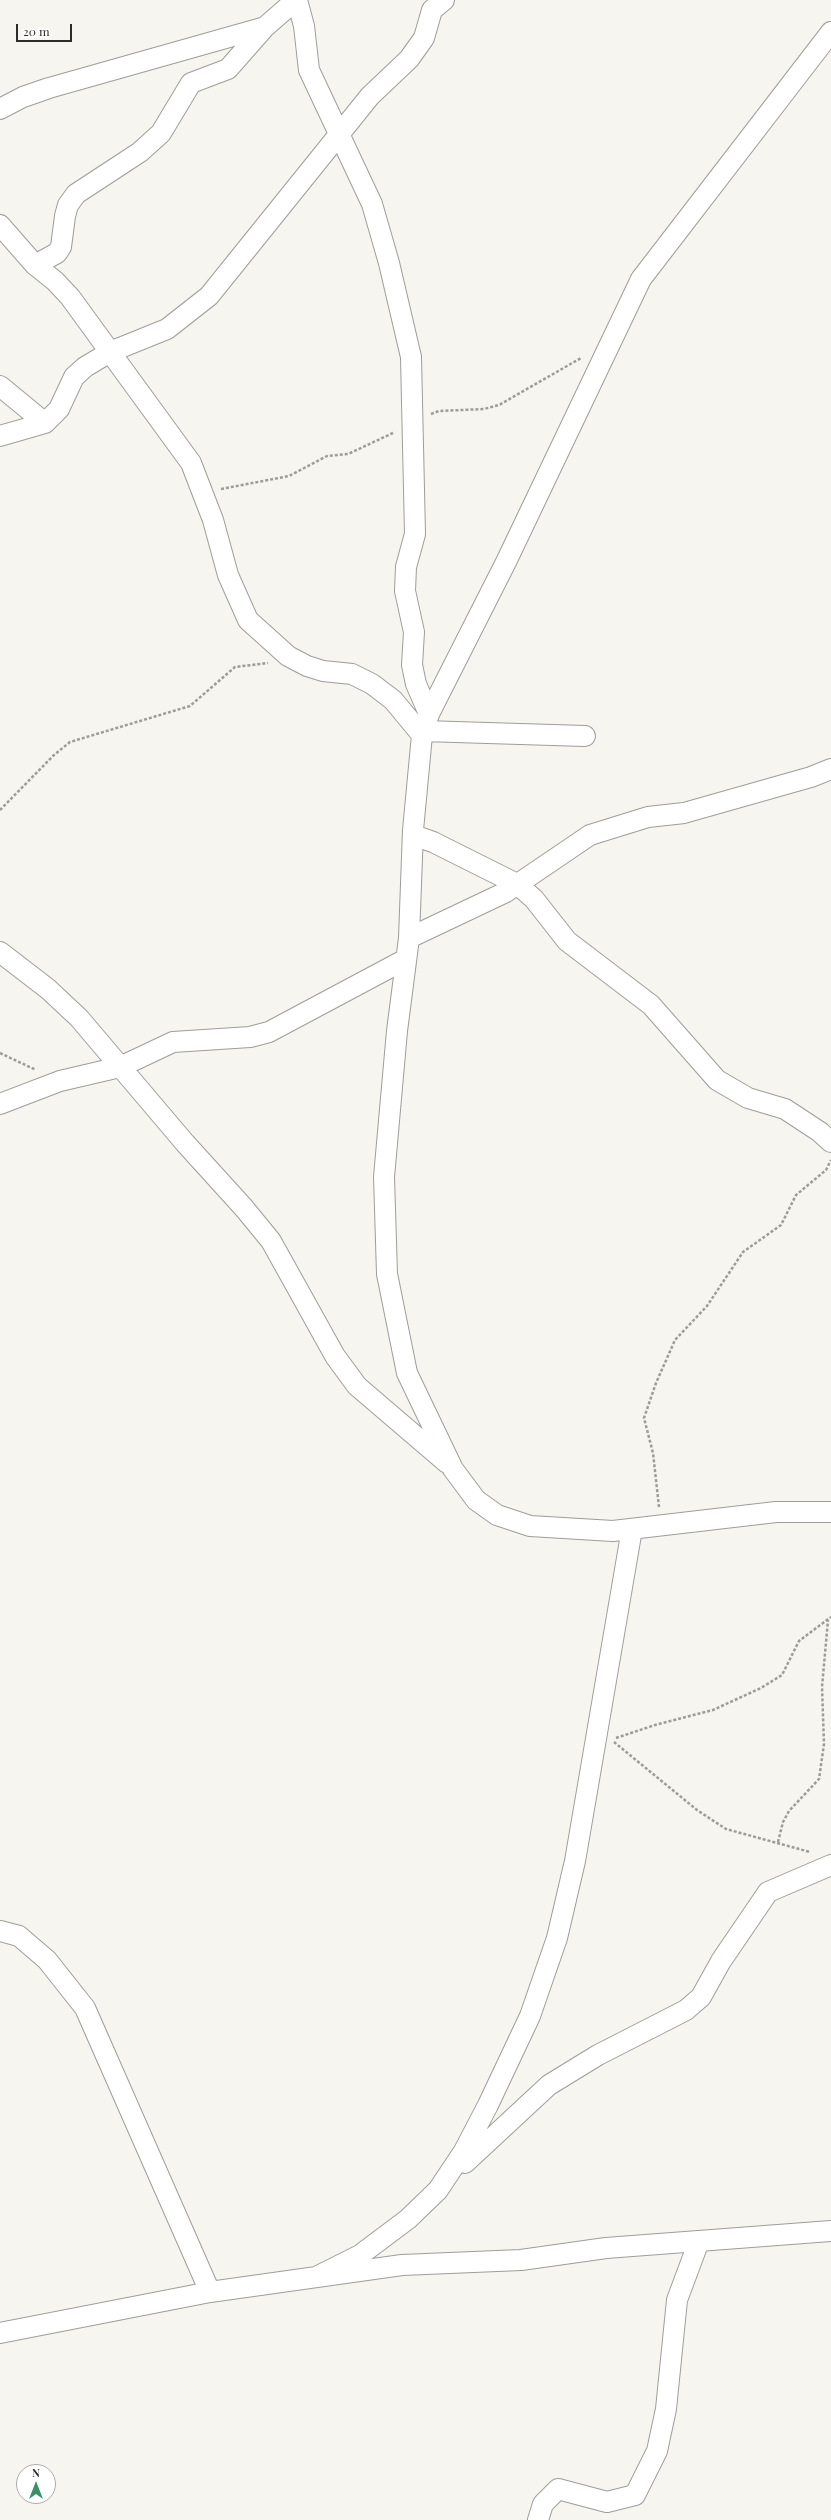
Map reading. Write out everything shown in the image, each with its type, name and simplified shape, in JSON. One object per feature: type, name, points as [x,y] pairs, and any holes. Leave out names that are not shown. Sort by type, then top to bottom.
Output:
[{"type":"street","points":[[35,265],[56,253],[61,247],[64,216],[68,205],[76,194],[140,152],[161,133],[191,83],[228,69],[265,28],[297,0],[304,26],[309,70],[372,204],[389,262],[411,357],[414,534],[406,567],[405,591],[414,632],[412,665],[424,726],[413,835],[409,938],[397,1031],[384,1177],[387,1274],[407,1373],[453,1469],[476,1500],[497,1515],[530,1526],[559,1529],[613,1531],[776,1512],[831,1512]]},
{"type":"street","points":[[0,436],[45,423],[59,408],[74,377],[84,367],[110,352],[167,329],[209,296],[338,134],[370,96],[409,58],[424,38],[432,10],[444,0]]},
{"type":"street","points":[[0,109],[23,97],[49,88],[265,28]]},
{"type":"street","points":[[424,726],[506,562],[641,279],[831,32]]},
{"type":"street","points":[[0,225],[8,248],[35,265],[55,281],[70,297],[191,463],[205,501],[228,575],[248,620],[288,656],[312,668],[352,674],[372,684],[424,726],[585,736]]},
{"type":"street","points":[[0,386],[45,423]]},
{"type":"street","points":[[409,938],[506,892],[590,835],[608,828],[648,817],[684,813],[811,777],[831,769]]},
{"type":"street","points":[[413,835],[440,845],[517,884],[534,899],[567,941],[651,1005],[716,1080],[748,1098],[785,1109],[820,1132],[831,1142]]},
{"type":"street","points":[[0,952],[48,989],[79,1018],[271,1241],[335,1356],[357,1386],[453,1469]]},
{"type":"street","points":[[0,1104],[60,1082],[120,1067],[173,1042],[250,1037],[269,1032],[406,959]]},
{"type":"street","points":[[438,2190],[464,2150],[488,2105],[530,2016],[557,1938],[575,1861],[632,1529]]},
{"type":"street","points":[[316,2276],[360,2255],[408,2219],[478,2149],[549,2085],[598,2055],[686,2010],[700,1997],[721,1961],[768,1892],[831,1865]]},
{"type":"street","points":[[0,1931],[19,1936],[47,1960],[85,2008],[210,2292]]},
{"type":"street","points":[[0,2333],[210,2292],[402,2265],[521,2260],[606,2248],[831,2231]]},
{"type":"street","points":[[538,2520],[543,2504],[558,2490],[607,2502],[635,2495],[656,2451],[666,2409],[677,2300],[699,2241]]},
{"type":"path","points":[[205,501],[227,486],[289,476],[327,456],[348,454],[439,411],[484,409],[499,405],[582,358]]},
{"type":"path","points":[[0,810],[54,754],[70,742],[190,706],[238,665],[280,662],[288,656]]},
{"type":"path","points":[[0,1053],[60,1082]]},
{"type":"path","points":[[659,1526],[654,1453],[644,1418],[656,1383],[675,1340],[707,1306],[743,1252],[781,1225],[796,1196],[826,1170],[831,1160]]},
{"type":"path","points":[[815,1854],[726,1828],[697,1810],[611,1740],[655,1725],[713,1710],[761,1688],[782,1675],[799,1641],[831,1617]]},
{"type":"path","points":[[778,1842],[783,1822],[789,1811],[819,1779],[824,1744],[823,1671],[828,1620]]}]
